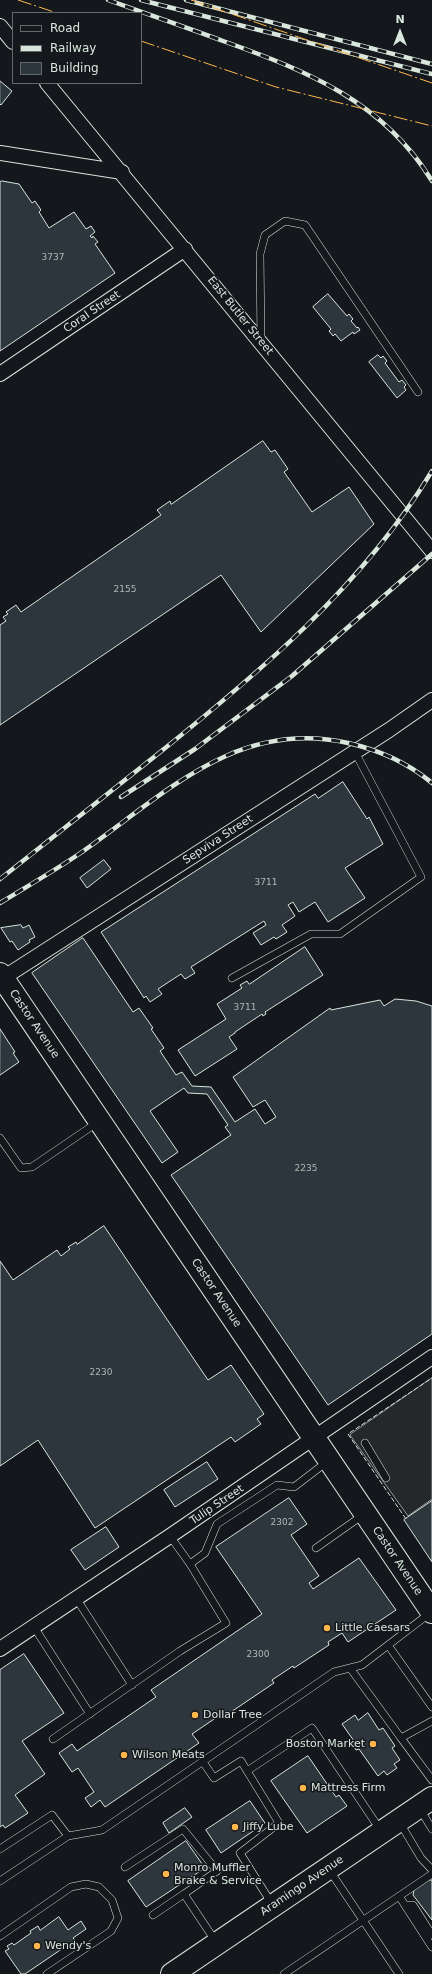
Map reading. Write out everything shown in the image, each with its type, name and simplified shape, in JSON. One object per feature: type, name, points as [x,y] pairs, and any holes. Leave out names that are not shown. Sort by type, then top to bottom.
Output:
[{"type":"main road","name":"Castor Avenue","points":[[2,976],[432,1612]]},
{"type":"main road","name":"Aramingo Avenue","points":[[175,1973],[425,1803]]},
{"type":"street","points":[[0,26],[12,41]]},
{"type":"street","name":"East Butler Street","points":[[48,84],[122,172],[432,551]]},
{"type":"street","points":[[0,153],[122,172]]},
{"type":"street","name":"Coral Street","points":[[0,374],[185,249]]},
{"type":"street","name":"Sepviva Street","points":[[2,976],[355,752],[432,700]]},
{"type":"street","name":"Tulip Street","points":[[0,1649],[314,1439],[432,1357]]},
{"type":"lane","points":[[261,342],[260,254],[265,235],[285,221],[305,225],[418,392]]},
{"type":"lane","points":[[232,978],[311,934],[340,934],[421,877],[355,752]]},
{"type":"lane","points":[[0,1138],[21,1168],[32,1167],[100,1121]]},
{"type":"lane","points":[[365,1443],[386,1478]]},
{"type":"lane","points":[[190,1564],[205,1552],[217,1524],[277,1485],[294,1487],[329,1461]]},
{"type":"lane","points":[[316,1548],[364,1513]]},
{"type":"lane","points":[[54,1739],[180,1651],[226,1623],[190,1564],[170,1536]]},
{"type":"lane","points":[[76,1598],[132,1685]]},
{"type":"lane","points":[[0,1880],[68,1836],[102,1830],[334,1672],[362,1665],[432,1612]]},
{"type":"lane","points":[[34,1627],[90,1714]]},
{"type":"lane","points":[[388,1645],[432,1707]]},
{"type":"lane","points":[[350,1668],[432,1780]]},
{"type":"lane","points":[[401,1738],[432,1721]]},
{"type":"lane","points":[[247,1771],[312,1728],[390,1827],[432,1870]]},
{"type":"lane","points":[[203,1762],[214,1778],[241,1761],[279,1823],[240,1853],[273,1906]]},
{"type":"lane","points":[[425,1803],[432,1829]]},
{"type":"lane","points":[[0,1849],[52,1815],[68,1836]]},
{"type":"lane","points":[[125,1867],[183,1829],[217,1871],[152,1915]]},
{"type":"lane","points":[[329,1869],[399,1974]]},
{"type":"lane","points":[[287,1973],[432,1874]]},
{"type":"lane","points":[[0,1936],[71,1887],[86,1884],[99,1887],[112,1900],[118,1918],[110,1931],[47,1974]]},
{"type":"lane","points":[[184,1894],[218,1944]]},
{"type":"lane","points":[[399,1896],[432,1947]]},
{"type":"lane","points":[[405,1905],[413,1905],[432,1935]]},
{"type":"shaded area","points":[[432,1378],[432,1499],[408,1516],[350,1435]]},
{"type":"building","points":[[0,81],[12,91],[1,105],[0,104]]},
{"type":"building","points":[[2,181],[19,184],[32,203],[35,201],[41,210],[39,212],[49,228],[74,212],[86,229],[91,226],[95,232],[90,236],[92,238],[93,236],[98,242],[95,244],[115,273],[0,351],[0,182]]},
{"type":"building","points":[[328,294],[347,316],[349,314],[353,319],[351,321],[360,330],[354,334],[353,332],[341,341],[335,334],[333,336],[329,331],[331,329],[313,307]]},
{"type":"building","points":[[378,355],[381,358],[383,356],[387,361],[385,363],[399,382],[402,380],[406,385],[404,387],[406,390],[397,398],[369,362]]},
{"type":"building","points":[[263,441],[271,452],[275,450],[288,469],[284,472],[312,512],[349,487],[374,524],[261,632],[221,575],[0,725],[0,625],[6,621],[3,617],[8,614],[6,612],[16,605],[21,612],[161,515],[157,510],[170,501],[171,504]]},
{"type":"building","points":[[343,782],[367,819],[369,817],[383,844],[345,868],[365,898],[328,922],[315,902],[299,912],[293,902],[288,905],[295,916],[282,925],[287,932],[276,939],[274,937],[261,945],[253,933],[266,925],[264,921],[191,967],[195,973],[185,979],[181,974],[158,989],[162,994],[150,1002],[146,996],[144,998],[101,932],[315,794],[318,798]]},
{"type":"building","points":[[104,860],[111,869],[87,888],[80,878]]},
{"type":"building","points":[[21,925],[23,928],[29,925],[35,937],[29,940],[30,942],[18,950],[12,941],[10,942],[1,928]]},
{"type":"building","points":[[83,938],[133,1012],[139,1008],[153,1028],[151,1029],[164,1048],[160,1051],[176,1075],[182,1072],[192,1086],[211,1087],[235,1122],[255,1109],[265,1124],[276,1117],[265,1100],[253,1107],[233,1077],[330,1008],[331,1010],[380,1000],[384,1006],[395,999],[416,1001],[432,1006],[432,1334],[328,1405],[171,1175],[231,1135],[225,1127],[228,1125],[207,1094],[188,1093],[184,1088],[150,1111],[178,1152],[162,1163],[32,973]]},
{"type":"building","points":[[305,947],[323,975],[265,1012],[266,1014],[263,1016],[262,1014],[235,1032],[229,1037],[237,1049],[195,1076],[178,1050],[226,1019],[217,1004],[242,988],[240,985],[247,981],[249,984]]},
{"type":"building","points":[[0,1029],[15,1052],[13,1053],[19,1062],[0,1075]]},
{"type":"building","points":[[104,1226],[208,1380],[231,1365],[264,1414],[257,1419],[261,1424],[235,1442],[231,1437],[95,1528],[38,1440],[0,1466],[0,1261],[13,1280],[57,1250],[61,1256],[70,1249],[68,1247],[76,1242],[77,1244]]},
{"type":"building","points":[[207,1462],[218,1479],[175,1507],[164,1490]]},
{"type":"building","points":[[289,1498],[307,1524],[291,1535],[319,1576],[309,1583],[313,1589],[359,1558],[396,1610],[348,1642],[342,1633],[328,1642],[329,1645],[294,1668],[293,1666],[272,1680],[274,1683],[228,1714],[226,1711],[192,1734],[199,1743],[105,1807],[100,1800],[91,1807],[85,1798],[94,1792],[78,1768],[72,1772],[59,1753],[72,1744],[77,1751],[156,1697],[151,1690],[262,1614],[216,1547]]},
{"type":"building","points":[[432,1501],[432,1562],[404,1520]]},
{"type":"building","points":[[106,1527],[119,1547],[85,1570],[71,1550]]},
{"type":"building","points":[[24,1654],[64,1713],[22,1741],[45,1774],[15,1795],[28,1813],[5,1828],[3,1825],[0,1827],[0,1670]]},
{"type":"building","name":"Boston Market","points":[[368,1713],[379,1730],[383,1728],[395,1746],[392,1748],[400,1760],[394,1764],[397,1768],[387,1775],[384,1771],[378,1776],[359,1749],[356,1750],[351,1743],[354,1741],[342,1724],[355,1715],[358,1720]]},
{"type":"building","name":"Mattress Firm","points":[[308,1756],[336,1797],[339,1795],[347,1806],[307,1833],[271,1781]]},
{"type":"building","name":"Jiffy Lube","points":[[250,1801],[265,1823],[221,1853],[206,1830]]},
{"type":"building","points":[[185,1808],[192,1817],[169,1833],[163,1823]]},
{"type":"building","name":"Monro Muffler Brake & Service","points":[[186,1841],[205,1868],[146,1907],[128,1881]]},
{"type":"building","points":[[429,1880],[432,1880],[432,1920],[413,1895],[414,1890]]},
{"type":"building","name":"Wendy's","points":[[59,1917],[68,1930],[81,1921],[86,1929],[73,1938],[75,1940],[25,1974],[21,1974],[5,1951],[9,1949],[7,1946],[12,1943],[14,1945],[38,1926],[40,1930]]},
{"type":"railway","points":[[108,0],[142,12]]},
{"type":"railway","points":[[141,0],[432,74]]},
{"type":"railway","points":[[186,0],[432,64]]},
{"type":"railway","points":[[142,12],[284,64],[341,92],[366,109],[390,130],[412,153],[432,181]]},
{"type":"railway","points":[[0,879],[193,726],[306,626],[374,553],[405,513],[432,471]]},
{"type":"railway","points":[[121,797],[195,749],[292,676],[432,554]]},
{"type":"railway","points":[[0,903],[79,854],[171,787],[203,767],[236,752],[271,742],[308,738],[360,746],[382,753],[403,763],[432,783]]},
{"type":"fence","points":[[406,1519],[348,1434],[432,1378]]},
{"type":"power","points":[[18,0],[54,12]]},
{"type":"power","points":[[191,0],[432,83]]},
{"type":"power","points":[[142,41],[276,87],[432,126]]},
{"type":"place","name":"Little Caesars","points":[[327,1628]]},
{"type":"place","name":"Dollar Tree","points":[[195,1715]]},
{"type":"place","name":"Boston Market","points":[[373,1744]]},
{"type":"place","name":"Wilson Meats","points":[[124,1755]]},
{"type":"place","name":"Mattress Firm","points":[[303,1788]]},
{"type":"place","name":"Jiffy Lube","points":[[235,1827]]},
{"type":"place","name":"Monro Muffler Brake & Service","points":[[166,1874]]},
{"type":"place","name":"Wendy's","points":[[37,1946]]}]
